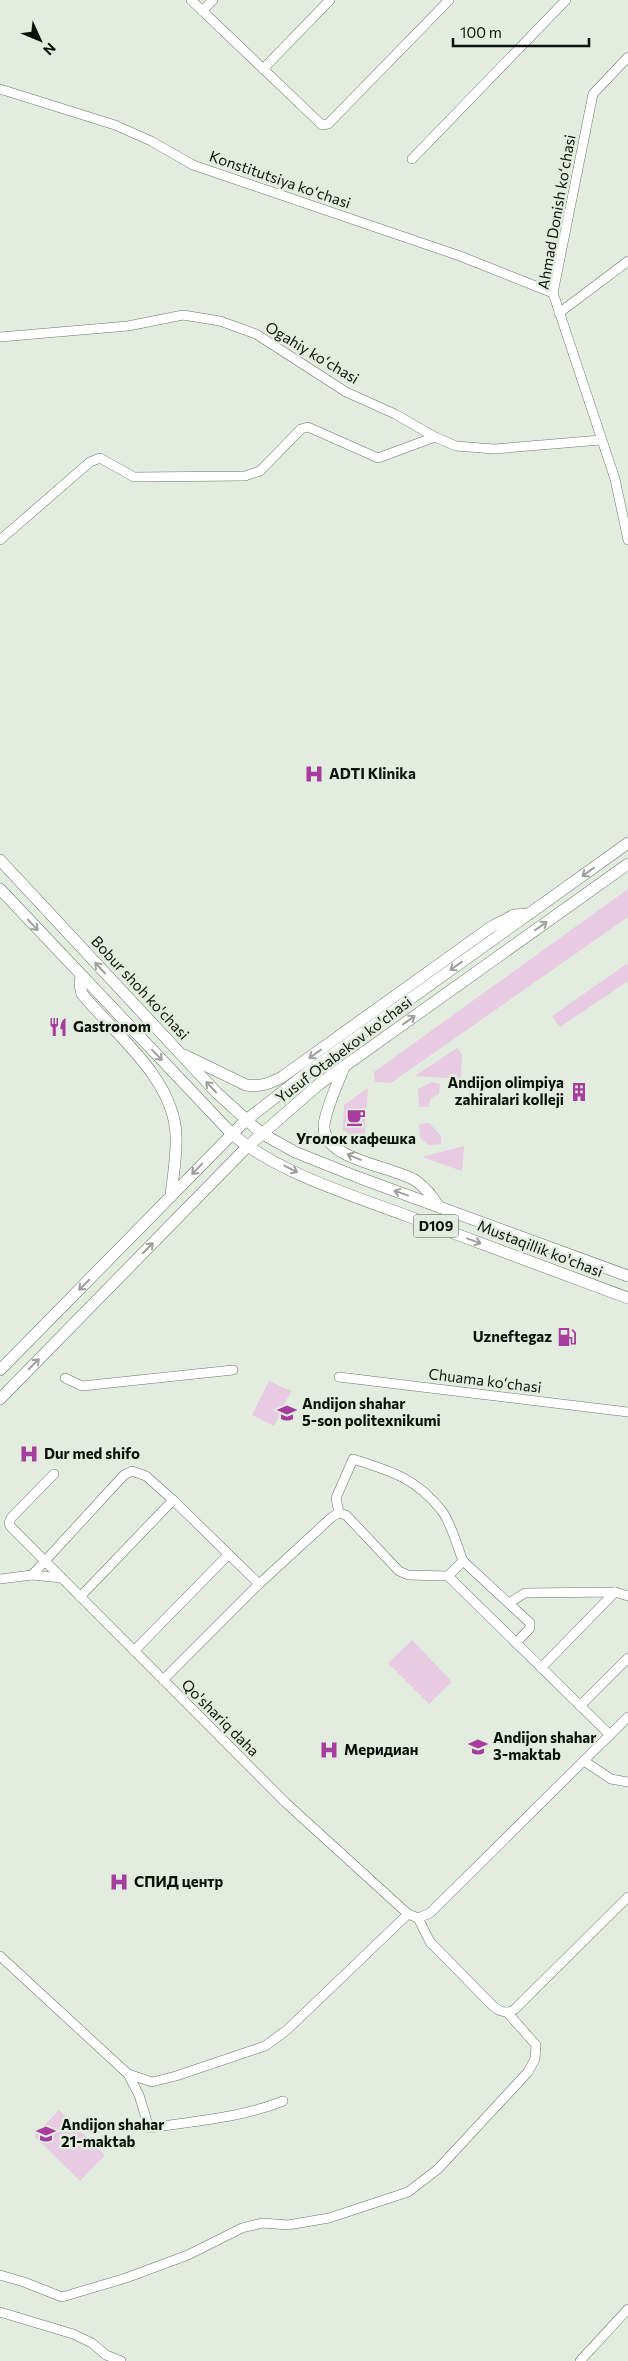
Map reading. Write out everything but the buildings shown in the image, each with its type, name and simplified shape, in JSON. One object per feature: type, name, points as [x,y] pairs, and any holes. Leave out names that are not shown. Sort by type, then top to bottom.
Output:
[{"type":"main road","name":"Yusuf Otabekov ko'chasi","points":[[0,1370],[245,1121],[308,1072],[628,844]]},
{"type":"main road","name":"Bobur shoh ko'chasi","points":[[0,860],[179,1052],[245,1121],[261,1133]]},
{"type":"main road","name":"Yusuf Otabekov ko'chasi","points":[[0,1399],[261,1133],[318,1085],[628,864]]},
{"type":"main road","points":[[0,889],[232,1134],[247,1147]]},
{"type":"main road","points":[[179,1052],[246,1085],[270,1084],[282,1078],[491,927],[514,915],[529,914]]},
{"type":"main road","points":[[81,976],[82,994],[161,1084],[170,1108],[176,1134],[171,1196]]},
{"type":"main road","points":[[344,1067],[324,1122],[327,1138],[336,1148],[349,1155],[415,1180],[433,1197],[439,1207]]},
{"type":"main road","name":"Mustaqillik ko'chasi","points":[[261,1133],[295,1152],[628,1276]]},
{"type":"main road","name":"Mustaqillik ko'chasi","points":[[247,1147],[299,1173],[354,1196],[628,1298]]},
{"type":"street","points":[[191,0],[322,125],[328,124],[449,0]]},
{"type":"street","points":[[202,11],[213,0]]},
{"type":"street","points":[[263,69],[330,0]]},
{"type":"street","points":[[412,159],[566,0]]},
{"type":"street","name":"Ahmad Donish koʻchasi","points":[[628,57],[593,94],[554,293],[615,479],[628,540]]},
{"type":"street","name":"Konstitutsiya koʻchasi","points":[[0,89],[115,125],[151,141],[193,165],[460,256],[554,293]]},
{"type":"street","points":[[559,313],[628,261]]},
{"type":"street","name":"Ogahiy koʻchasi","points":[[0,337],[128,326],[183,315],[220,321],[256,334],[346,392],[396,414],[435,437],[456,446],[494,449],[602,440]]},
{"type":"street","points":[[0,540],[90,462],[100,458],[134,477],[245,476],[260,471],[301,429],[308,427],[378,458],[435,437]]},
{"type":"street","points":[[65,1378],[82,1386],[233,1370]]},
{"type":"street","name":"Chuama koʻchasi","points":[[339,1377],[628,1412]]},
{"type":"street","points":[[339,1513],[336,1498],[353,1460],[396,1472],[417,1486],[442,1512],[463,1561],[530,1623],[530,1628],[516,1644]]},
{"type":"street","points":[[32,1575],[124,1475],[132,1471],[146,1476],[173,1500],[259,1584]]},
{"type":"street","name":"Qo'shariq daha","points":[[54,1474],[9,1523],[80,1597],[286,1803],[408,1914],[418,1918]]},
{"type":"street","points":[[80,1597],[173,1500]]},
{"type":"street","points":[[163,1680],[259,1584],[332,1517],[339,1513],[346,1515],[399,1571],[408,1575],[448,1576],[610,1735]]},
{"type":"street","points":[[134,1651],[228,1555]]},
{"type":"street","points":[[448,1576],[463,1561]]},
{"type":"street","points":[[0,1579],[32,1575],[62,1578]]},
{"type":"street","points":[[509,1603],[525,1593],[615,1592],[628,1596]]},
{"type":"street","points":[[541,1668],[615,1592]]},
{"type":"street","points":[[580,1706],[628,1658]]},
{"type":"street","points":[[0,2275],[62,2296],[126,2278],[179,2258],[242,2228],[262,2223],[288,2225],[329,2218],[408,2192],[438,2169],[528,2072],[535,2059],[536,2045],[507,2012],[497,2010],[430,1942],[418,1918],[430,1913],[628,1717]]},
{"type":"street","points":[[584,1761],[611,1779],[628,1782]]},
{"type":"street","points":[[507,2012],[515,2008],[628,1897]]},
{"type":"street","points":[[128,2074],[152,2082],[265,2046],[287,2030],[408,1914]]},
{"type":"street","points":[[0,1956],[128,2074],[139,2095],[149,2128],[255,2111],[283,2101]]},
{"type":"street","points":[[580,2361],[628,2309]]},
{"type":"street","points":[[0,2312],[72,2334],[92,2343],[104,2358],[121,2361]]},
{"type":"shaded area","points":[[628,889],[628,917],[391,1083],[375,1082],[374,1072]]},
{"type":"shaded area","points":[[628,963],[628,981],[560,1027],[552,1016]]},
{"type":"shaded area","points":[[457,1048],[462,1054],[461,1079],[415,1076]]},
{"type":"shaded area","points":[[432,1082],[440,1084],[439,1094],[431,1098],[428,1107],[419,1107],[418,1089]]},
{"type":"shaded area","points":[[368,1088],[364,1143],[343,1130],[344,1105]]},
{"type":"shaded area","points":[[429,1123],[441,1136],[441,1144],[429,1145],[420,1138],[419,1124]]},
{"type":"shaded area","points":[[464,1146],[462,1171],[422,1157]]},
{"type":"shaded area","points":[[269,1381],[291,1391],[274,1426],[252,1415]]},
{"type":"shaded area","points":[[412,1640],[452,1682],[429,1704],[388,1663]]},
{"type":"shaded area","points":[[59,2110],[105,2155],[80,2181],[34,2136]]},
{"type":"place","name":"ADTI Klinika","points":[[314,774]]},
{"type":"place","name":"Gastronom","points":[[58,1027]]},
{"type":"place","name":"Andijon olimpiya zahiralari kolleji","points":[[579,1092]]},
{"type":"place","name":"Уголок кафешка","points":[[356,1117]]},
{"type":"place","name":"Uzneftegaz","points":[[567,1337]]},
{"type":"place","name":"Andijon shahar 5-son politexnikumi","points":[[287,1413]]},
{"type":"place","name":"Dur med shifo","points":[[29,1454]]},
{"type":"place","name":"Andijon shahar 3-maktab","points":[[478,1747]]},
{"type":"place","name":"Меридиан","points":[[329,1750]]},
{"type":"place","name":"СПИД центр","points":[[119,1882]]},
{"type":"place","name":"Andijon shahar 21-maktab","points":[[46,2134]]}]
